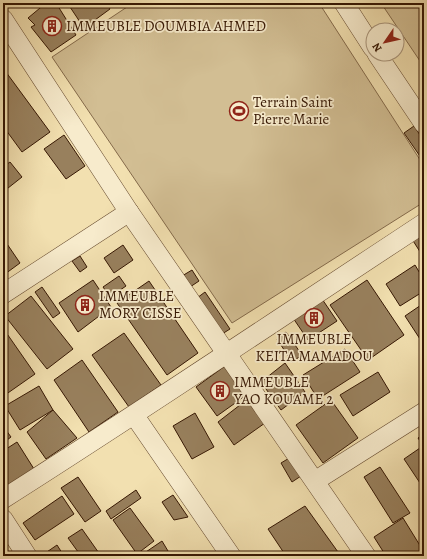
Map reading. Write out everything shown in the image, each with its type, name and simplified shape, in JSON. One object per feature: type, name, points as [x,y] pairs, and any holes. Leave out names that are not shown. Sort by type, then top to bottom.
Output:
[{"type":"street","points":[[344,3],[365,36]]},
{"type":"street","points":[[3,19],[129,212],[366,556]]},
{"type":"street","points":[[382,62],[424,124]]},
{"type":"street","points":[[3,294],[129,212]]},
{"type":"street","points":[[3,499],[134,415],[226,352],[424,223]]},
{"type":"street","points":[[315,481],[424,412]]},
{"type":"street","points":[[134,415],[231,556]]},
{"type":"street","points":[[3,519],[27,556]]},
{"type":"shaded area","name":"Terrain Saint Pierre Marie","points":[[133,3],[319,3],[424,166],[424,202],[232,323],[52,57]]},
{"type":"shaded area","points":[[381,3],[424,3],[424,67],[405,39],[405,22],[394,22]]},
{"type":"building","name":"IMMEUBLE DOUMBIA AHMED","points":[[46,3],[56,3],[76,35],[51,52],[31,27],[35,25],[28,18]]},
{"type":"building","points":[[106,3],[110,9],[84,28],[68,4]]},
{"type":"building","points":[[3,68],[50,132],[22,152],[3,126]]},
{"type":"building","points":[[414,126],[424,141],[424,162],[404,133]]},
{"type":"building","points":[[64,135],[85,166],[66,179],[44,149]]},
{"type":"building","points":[[10,162],[22,177],[3,192],[3,167]]},
{"type":"building","points":[[424,228],[424,258],[410,236]]},
{"type":"building","points":[[3,238],[20,263],[5,274],[3,271]]},
{"type":"building","points":[[123,245],[133,260],[114,273],[104,258]]},
{"type":"building","points":[[80,256],[87,267],[80,272],[72,261]]},
{"type":"building","points":[[415,265],[424,280],[424,291],[400,306],[386,284]]},
{"type":"building","points":[[192,270],[199,281],[190,287],[182,276]]},
{"type":"building","points":[[119,276],[126,286],[110,297],[103,287]]},
{"type":"building","name":"IMMEUBLE MORY CISSE","points":[[93,280],[111,307],[78,332],[59,303]]},
{"type":"building","points":[[367,280],[404,335],[368,360],[330,305]]},
{"type":"building","points":[[149,281],[198,353],[167,375],[117,303]]},
{"type":"building","points":[[42,287],[60,313],[53,318],[35,292]]},
{"type":"building","points":[[205,292],[230,329],[222,334],[197,298]]},
{"type":"building","points":[[31,296],[73,349],[47,369],[5,316]]},
{"type":"building","name":"IMMEUBLE KEITA MAMADOU","points":[[320,296],[337,321],[308,340],[291,315]]},
{"type":"building","points":[[424,303],[424,336],[420,339],[405,316]]},
{"type":"building","points":[[3,328],[35,374],[5,395],[3,392]]},
{"type":"building","points":[[286,332],[302,355],[292,362],[277,339]]},
{"type":"building","points":[[124,333],[161,385],[129,407],[92,355]]},
{"type":"building","points":[[345,349],[360,372],[318,399],[303,375]]},
{"type":"building","points":[[82,360],[118,412],[89,432],[54,380]]},
{"type":"building","points":[[285,363],[305,392],[281,410],[261,382]]},
{"type":"building","name":"IMMEUBLE YAO KOUAME 2","points":[[225,366],[245,396],[217,416],[196,387]]},
{"type":"building","points":[[378,372],[390,392],[353,416],[340,395]]},
{"type":"building","points":[[39,386],[53,410],[20,430],[5,406]]},
{"type":"building","points":[[249,398],[265,423],[234,445],[218,422]]},
{"type":"building","points":[[331,400],[358,438],[323,463],[296,425]]},
{"type":"building","points":[[53,410],[77,438],[46,459],[27,432]]},
{"type":"building","points":[[195,413],[214,447],[192,459],[173,426]]},
{"type":"building","points":[[3,426],[11,437],[3,443]]},
{"type":"building","points":[[424,434],[424,447],[418,438]]},
{"type":"building","points":[[17,442],[34,469],[3,489],[3,451]]},
{"type":"building","points":[[420,448],[424,454],[424,489],[404,459]]},
{"type":"building","points":[[291,457],[301,476],[292,482],[281,463]]},
{"type":"building","points":[[380,467],[410,513],[393,523],[364,477]]},
{"type":"building","points":[[78,477],[101,511],[85,522],[61,488]]},
{"type":"building","points":[[136,490],[141,498],[111,519],[106,511]]},
{"type":"building","points":[[173,495],[188,517],[174,520],[162,502]]},
{"type":"building","points":[[62,496],[74,514],[35,540],[23,523]]},
{"type":"building","points":[[305,506],[338,552],[332,556],[286,556],[268,529]]},
{"type":"building","points":[[130,508],[154,541],[137,554],[113,520]]},
{"type":"building","points":[[403,518],[424,552],[424,556],[386,556],[374,537]]},
{"type":"building","points":[[82,529],[101,556],[81,556],[68,538]]},
{"type":"building","points":[[162,541],[171,556],[140,556]]},
{"type":"building","points":[[57,545],[64,556],[41,556]]},
{"type":"place","name":"IMMEUBLE DOUMBIA AHMED","points":[[52,26]]},
{"type":"place","name":"Terrain Saint Pierre Marie","points":[[239,111]]},
{"type":"place","name":"IMMEUBLE MORY CISSE","points":[[85,305]]},
{"type":"place","name":"IMMEUBLE KEITA MAMADOU","points":[[314,318]]},
{"type":"place","name":"IMMEUBLE YAO KOUAME 2","points":[[220,391]]}]
